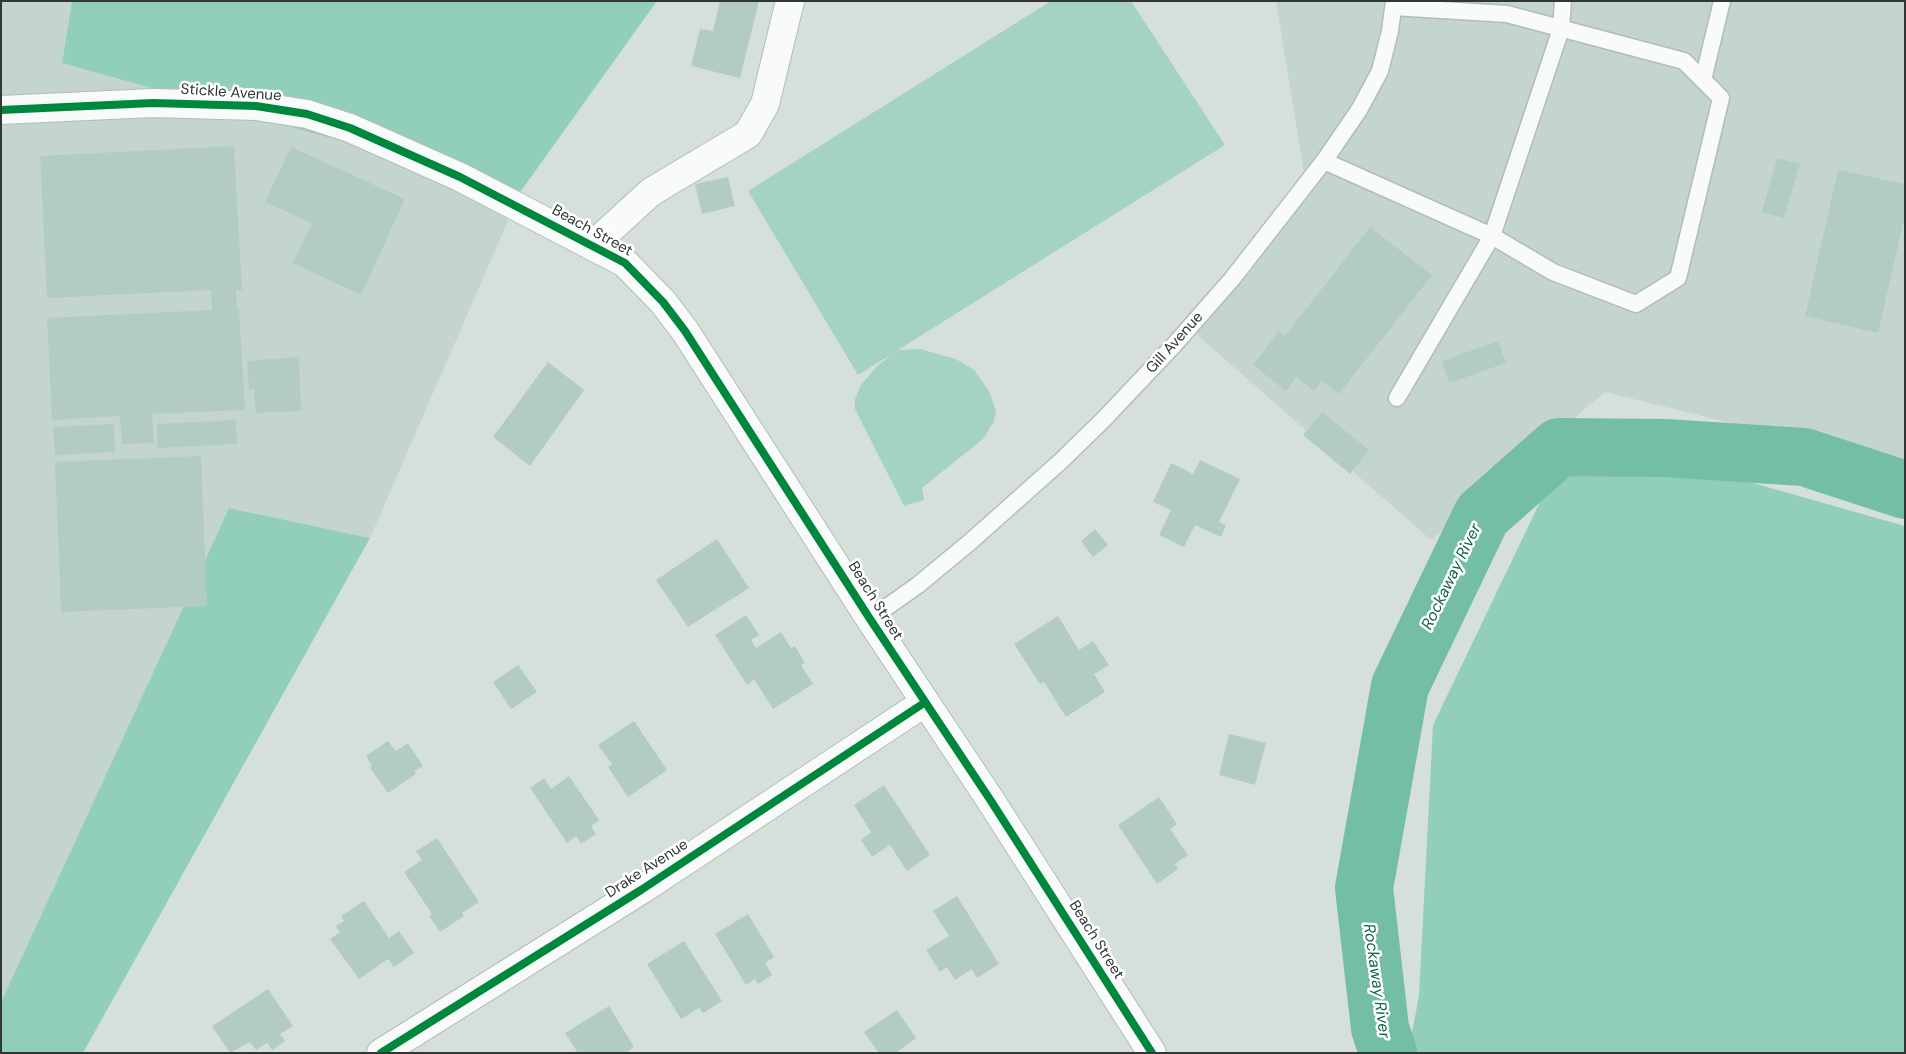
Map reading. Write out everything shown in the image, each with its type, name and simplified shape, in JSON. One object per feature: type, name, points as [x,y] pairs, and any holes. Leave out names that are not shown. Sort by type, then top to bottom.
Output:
[{"type":"street","points":[[593,245],[651,192],[748,134],[765,104],[790,1]]},
{"type":"street","name":"Stickle Avenue","points":[[1,110],[153,102],[256,106],[307,114],[350,128],[418,158],[528,212]]},
{"type":"street","name":"Beach Street","points":[[528,212],[625,263],[663,302],[685,331],[924,703],[991,801],[1152,1053]]},
{"type":"street","name":"Drake Avenue","points":[[381,1053],[641,890],[924,703]]},
{"type":"lane","points":[[1397,398],[1492,236],[1562,28],[1563,1]]},
{"type":"lane","points":[[1703,80],[1722,1]]},
{"type":"lane","points":[[1324,161],[1492,236],[1553,272],[1636,304],[1678,278],[1721,98],[1684,61],[1507,14],[1394,4]]},
{"type":"lane","name":"Gill Avenue","points":[[870,619],[918,585],[970,542],[1104,419],[1174,345],[1232,279],[1324,161],[1359,110],[1380,71],[1394,4]]},
{"type":"shaded area","points":[[1,1],[72,1],[62,62],[319,66],[521,191],[370,538],[229,508],[1,1002]]},
{"type":"shaded area","points":[[1276,1],[1905,1],[1905,466],[1605,392],[1431,540],[1187,326],[1304,172]]},
{"type":"green space","points":[[72,1],[657,1],[521,191],[62,63]]},
{"type":"green space","points":[[1051,1],[1131,1],[1225,145],[898,350],[920,349],[956,359],[974,370],[989,391],[996,411],[994,421],[983,439],[922,488],[924,500],[904,506],[855,409],[855,399],[861,385],[876,367],[892,354],[858,375],[748,191]]},
{"type":"green space","points":[[1664,458],[1905,526],[1905,1053],[1408,1053],[1419,996],[1433,725],[1552,477]]},
{"type":"green space","points":[[229,508],[370,538],[83,1053],[1,1053],[1,1002]]},
{"type":"building","points":[[720,1],[759,1],[740,78],[691,66],[700,29],[713,31]]},
{"type":"building","points":[[234,146],[242,290],[236,290],[237,309],[239,309],[245,410],[152,414],[154,443],[122,444],[120,416],[52,420],[47,318],[212,310],[211,290],[47,298],[40,156]]},
{"type":"building","points":[[291,147],[405,199],[361,295],[293,263],[312,223],[265,202]]},
{"type":"building","points":[[1777,158],[1800,164],[1784,218],[1762,212]]},
{"type":"building","points":[[1838,170],[1905,184],[1905,215],[1878,333],[1805,316]]},
{"type":"building","points":[[728,177],[735,206],[702,214],[695,184]]},
{"type":"building","points":[[1370,227],[1432,275],[1339,394],[1322,381],[1314,391],[1296,377],[1286,391],[1253,365],[1279,331],[1285,336]]},
{"type":"building","points":[[1498,341],[1506,363],[1449,383],[1442,361]]},
{"type":"building","points":[[299,357],[301,411],[256,413],[254,389],[249,389],[247,361]]},
{"type":"building","points":[[548,362],[584,390],[530,466],[493,437]]},
{"type":"building","points":[[1322,412],[1369,450],[1350,474],[1303,435]]},
{"type":"building","points":[[236,420],[237,444],[158,448],[157,424]]},
{"type":"building","points":[[114,424],[115,452],[55,455],[53,427]]},
{"type":"building","points":[[201,456],[207,606],[61,612],[55,462]]},
{"type":"building","points":[[1200,460],[1240,479],[1219,522],[1226,525],[1221,537],[1195,525],[1184,547],[1159,535],[1171,510],[1153,502],[1171,463],[1193,474]]},
{"type":"building","points":[[1095,529],[1108,545],[1093,557],[1081,541]]},
{"type":"building","points":[[717,539],[749,588],[688,627],[656,580]]},
{"type":"building","points":[[746,615],[759,635],[751,640],[756,648],[781,632],[791,648],[795,646],[805,663],[801,665],[813,684],[773,709],[754,679],[747,685],[715,635]]},
{"type":"building","points":[[1058,616],[1079,650],[1093,641],[1109,665],[1094,674],[1105,692],[1066,717],[1044,682],[1040,684],[1014,644]]},
{"type":"building","points":[[518,665],[537,692],[511,709],[493,682]]},
{"type":"building","points":[[634,721],[667,770],[628,797],[608,767],[612,764],[598,745]]},
{"type":"building","points":[[1229,734],[1266,743],[1255,785],[1219,775]]},
{"type":"building","points":[[388,741],[396,751],[408,743],[423,766],[414,771],[416,774],[388,793],[370,768],[372,766],[366,756]]},
{"type":"building","points":[[569,776],[599,820],[591,826],[596,834],[581,844],[576,836],[567,843],[530,788],[544,778],[551,789]]},
{"type":"building","points":[[884,785],[930,855],[907,871],[890,845],[872,857],[861,840],[871,832],[854,805]]},
{"type":"building","points":[[1159,797],[1177,824],[1170,829],[1188,855],[1175,864],[1178,869],[1157,884],[1118,825]]},
{"type":"building","points":[[437,838],[479,902],[462,913],[464,916],[440,932],[429,916],[432,914],[404,872],[422,860],[416,851]]},
{"type":"building","points":[[957,896],[999,964],[977,978],[972,969],[955,980],[947,967],[940,972],[926,950],[949,936],[933,911]]},
{"type":"building","points":[[364,901],[389,938],[399,931],[414,953],[394,967],[388,959],[359,979],[330,939],[340,932],[336,926],[344,921],[341,916]]},
{"type":"building","points":[[748,914],[774,957],[765,963],[772,975],[758,984],[755,979],[746,985],[715,934]]},
{"type":"building","points":[[684,941],[722,1001],[703,1013],[699,1008],[681,1019],[647,964]]},
{"type":"building","points":[[268,989],[293,1026],[280,1034],[285,1041],[272,1050],[267,1043],[256,1050],[250,1042],[230,1053],[212,1026]]},
{"type":"building","points":[[609,1006],[634,1047],[626,1053],[578,1053],[565,1033]]},
{"type":"building","points":[[897,1010],[916,1038],[896,1053],[879,1053],[864,1032]]},
{"type":"waterway","name":"Rockaway River","points":[[1388,1053],[1380,1028],[1364,888],[1400,686],[1482,515],[1559,447],[1665,448],[1804,457],[1905,490]]},
{"type":"cycle path","points":[[1,110],[153,103],[256,106],[307,114],[350,128],[460,177],[625,263],[663,302],[685,331],[870,619],[991,801],[1152,1053]]},
{"type":"cycle path","points":[[381,1053],[641,890],[924,703]]}]
